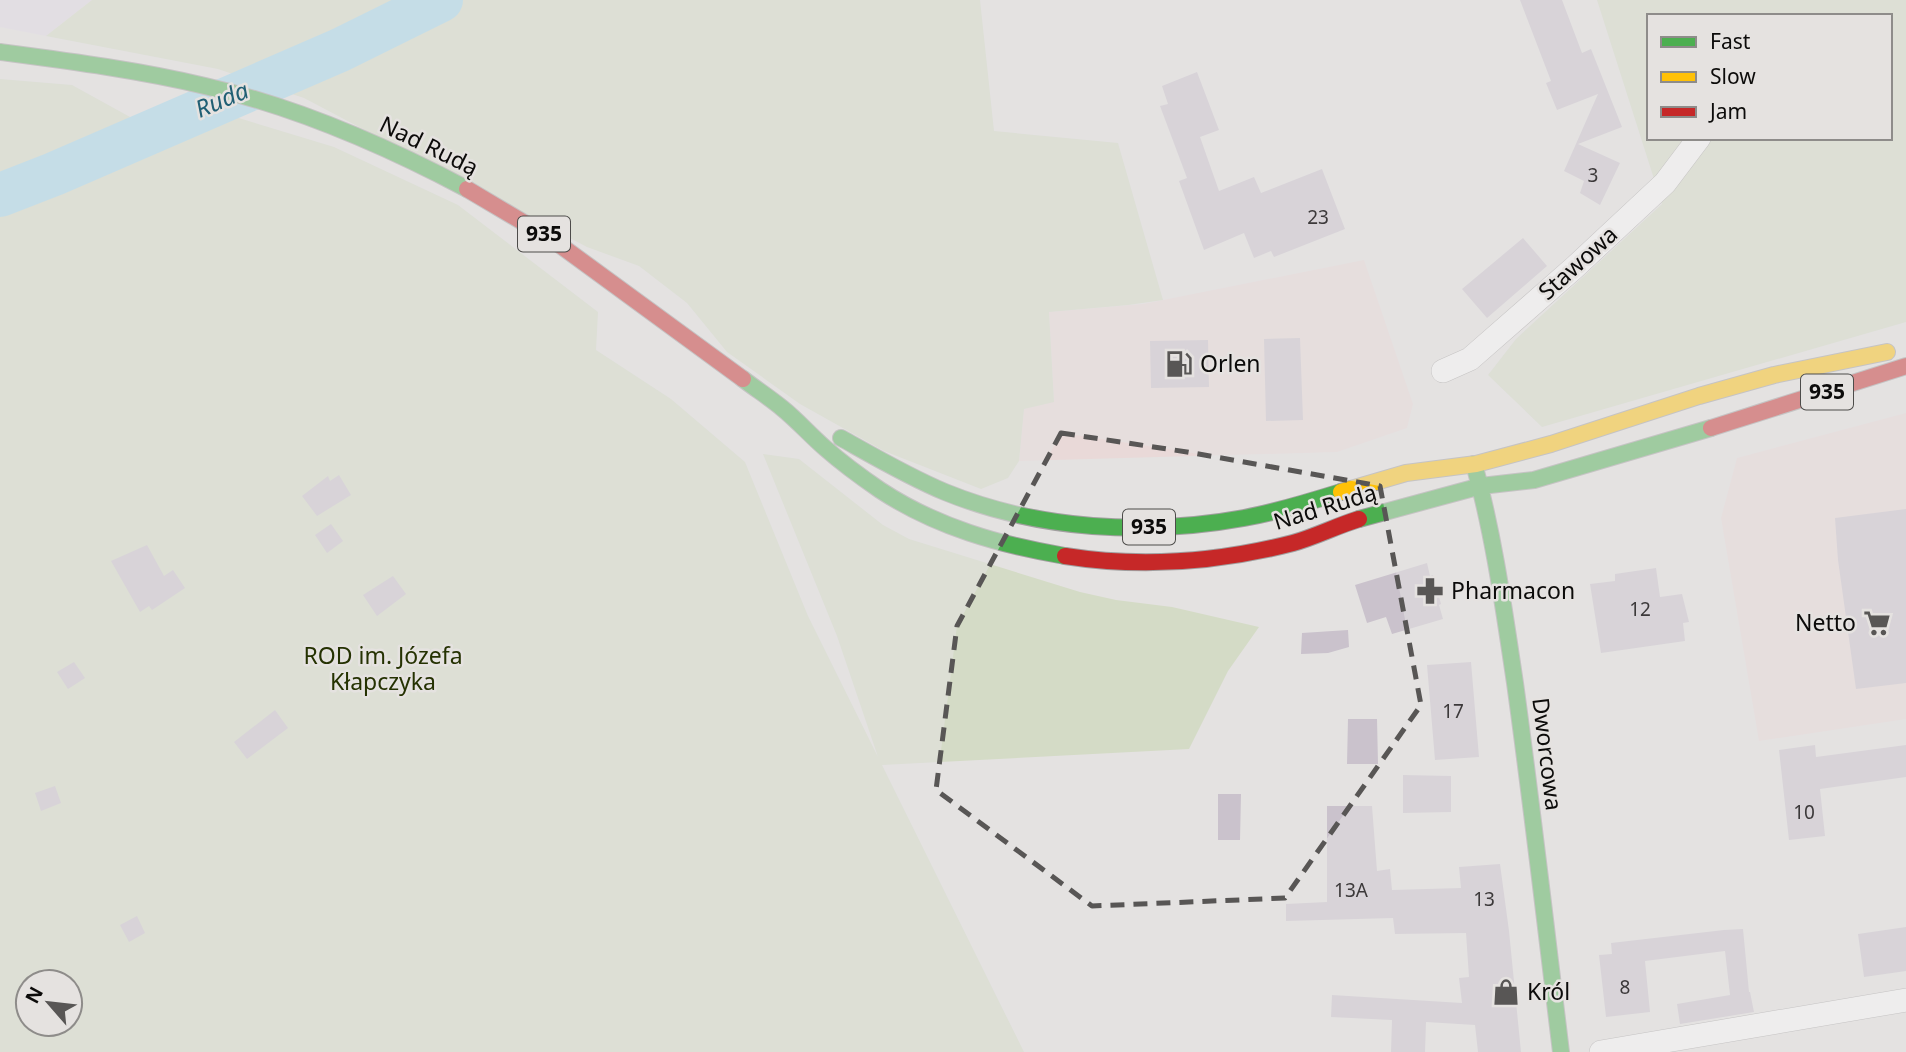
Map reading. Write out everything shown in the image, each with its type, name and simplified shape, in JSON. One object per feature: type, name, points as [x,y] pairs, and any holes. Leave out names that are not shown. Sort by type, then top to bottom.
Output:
[{"type":"main road","name":"Nad Rudą","points":[[0,52],[111,67],[205,86],[279,107],[410,159],[515,216],[564,248],[782,408],[825,449],[879,489],[922,514],[978,536],[1031,550],[1079,558],[1164,563],[1239,555],[1296,542],[1349,522],[1481,486],[1534,480],[1749,417],[1906,366]]},
{"type":"main road","name":"Nad Rudą","points":[[782,408],[946,492],[1030,516],[1065,522],[1139,528],[1243,518],[1303,504],[1408,473],[1474,464],[1775,375],[1906,348]]},
{"type":"main road","name":"Dworcowa","points":[[1474,464],[1495,558],[1517,700],[1562,1052]]},
{"type":"street","name":"Stawowa","points":[[1443,371],[1470,359],[1575,267],[1665,183],[1697,140]]},
{"type":"street","points":[[1601,1052],[1906,1000]]},
{"type":"highlighted area","points":[[1061,433],[1380,486],[1421,705],[1285,898],[1092,906],[936,790],[957,626]]},
{"type":"shaded area","points":[[0,0],[92,0],[46,36],[0,27]]},
{"type":"shaded area","points":[[1364,260],[1413,404],[1407,428],[1337,452],[1019,461],[1024,409],[1054,401],[1049,312],[1143,304]]},
{"type":"shaded area","points":[[1906,413],[1906,719],[1759,741],[1721,518],[1737,458]]},
{"type":"green space","points":[[92,0],[980,0],[994,131],[1118,143],[1163,300],[1049,312],[1054,402],[1024,409],[1019,461],[1008,478],[981,489],[884,451],[800,404],[727,352],[687,303],[639,266],[587,247],[304,98],[218,69],[46,36]]},
{"type":"green space","points":[[1597,0],[1906,0],[1906,322],[1542,427],[1488,375],[1516,339],[1662,204]]},
{"type":"green space","name":"ROD im. Józefa Kłapczyka","points":[[0,79],[72,85],[170,139],[232,116],[334,147],[458,205],[598,312],[596,350],[671,399],[745,462],[808,616],[878,757],[837,636],[763,454],[799,459],[883,525],[909,539],[1080,592],[1116,600],[1172,607],[1259,627],[1228,671],[1189,749],[882,765],[1024,1052],[0,1052]]},
{"type":"building","points":[[1520,0],[1562,0],[1582,53],[1591,49],[1622,127],[1578,144],[1620,163],[1600,205],[1580,193],[1584,181],[1564,171],[1598,94],[1557,110],[1546,83],[1551,81]]},
{"type":"building","points":[[1197,72],[1219,130],[1200,137],[1219,191],[1254,177],[1261,193],[1322,169],[1345,229],[1274,257],[1271,251],[1254,258],[1244,233],[1204,250],[1179,181],[1187,178],[1160,106],[1168,104],[1162,86]]},
{"type":"building","points":[[1523,238],[1547,266],[1487,318],[1462,289]]},
{"type":"building","points":[[1300,338],[1303,420],[1266,421],[1264,339]]},
{"type":"building","name":"Orlen","points":[[1208,340],[1209,387],[1151,388],[1150,341]]},
{"type":"building","points":[[339,475],[351,495],[317,516],[302,496],[328,476],[330,481]]},
{"type":"building","name":"Netto","points":[[1906,509],[1906,683],[1856,689],[1838,560],[1835,518]]},
{"type":"building","points":[[331,524],[343,541],[327,553],[315,535]]},
{"type":"building","points":[[147,545],[164,576],[173,570],[185,588],[152,610],[149,606],[140,612],[111,561]]},
{"type":"building","points":[[1427,563],[1430,576],[1433,575],[1443,619],[1392,634],[1386,617],[1367,623],[1355,585]]},
{"type":"building","points":[[1656,568],[1660,597],[1682,594],[1689,622],[1683,623],[1685,641],[1601,653],[1590,584],[1615,581],[1615,574]]},
{"type":"building","points":[[393,576],[406,594],[377,616],[363,595]]},
{"type":"building","points":[[1348,630],[1349,647],[1328,653],[1301,654],[1302,633]]},
{"type":"building","points":[[74,662],[85,678],[68,689],[57,672]]},
{"type":"building","points":[[1471,662],[1479,757],[1435,760],[1427,665]]},
{"type":"building","points":[[275,710],[288,728],[247,759],[234,742]]},
{"type":"building","points":[[1348,719],[1377,719],[1378,764],[1347,764]]},
{"type":"building","points":[[1815,745],[1816,757],[1906,745],[1906,777],[1820,789],[1825,836],[1789,840],[1779,750]]},
{"type":"building","points":[[1403,775],[1451,776],[1451,812],[1403,813]]},
{"type":"building","points":[[55,786],[61,803],[41,811],[35,793]]},
{"type":"building","points":[[1218,794],[1241,794],[1240,840],[1218,840]]},
{"type":"building","points":[[1327,806],[1372,806],[1377,871],[1390,869],[1392,890],[1461,888],[1459,867],[1500,864],[1521,1052],[1478,1052],[1475,1025],[1426,1022],[1425,1052],[1391,1052],[1392,1020],[1331,1017],[1332,995],[1462,1003],[1459,978],[1469,977],[1466,933],[1395,934],[1393,918],[1286,921],[1286,904],[1327,902]]},
{"type":"building","points":[[137,916],[145,933],[129,942],[120,925]]},
{"type":"building","points":[[1906,927],[1906,971],[1864,977],[1858,934]]},
{"type":"building","points":[[1743,929],[1749,992],[1754,1012],[1680,1024],[1677,1004],[1730,995],[1725,951],[1645,961],[1650,1012],[1606,1017],[1599,955],[1612,954],[1611,943]]},
{"type":"waterway","name":"Ruda","points":[[0,195],[340,50],[441,0]]},
{"type":"traffic: fast","points":[[0,52],[180,80],[239,95],[339,129],[404,157],[467,189]]},
{"type":"traffic: fast","points":[[743,379],[788,413],[845,464],[901,503],[969,533],[1065,556]]},
{"type":"traffic: fast","points":[[1359,519],[1481,486],[1534,480],[1711,428]]},
{"type":"traffic: fast","points":[[841,438],[892,467],[945,492],[1017,515],[1055,522],[1131,528],[1207,524],[1269,513],[1341,492]]},
{"type":"traffic: fast","points":[[1474,464],[1493,546],[1515,683],[1561,1052]]},
{"type":"traffic: slow","points":[[1341,492],[1406,473],[1476,464],[1551,444],[1699,396],[1774,375],[1887,352]]},
{"type":"traffic: jam","points":[[467,189],[553,240],[743,379]]},
{"type":"traffic: jam","points":[[1711,428],[1906,366]]},
{"type":"traffic: jam","points":[[1065,556],[1122,562],[1208,559],[1293,543],[1359,519]]},
{"type":"place","name":"Orlen","points":[[1179,364]]},
{"type":"place","name":"Pharmacon","points":[[1430,591]]},
{"type":"place","name":"Netto","points":[[1877,623]]},
{"type":"place","name":"Król","points":[[1506,992]]}]
